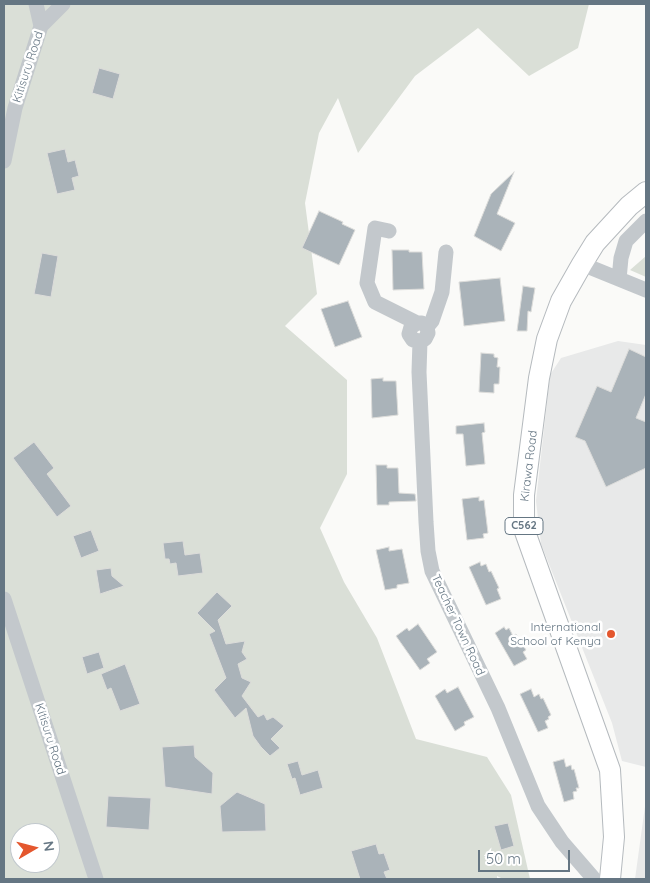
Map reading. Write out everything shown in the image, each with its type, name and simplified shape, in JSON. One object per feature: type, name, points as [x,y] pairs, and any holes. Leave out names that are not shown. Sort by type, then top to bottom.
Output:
[{"type":"main road","name":"Kirawa Road","points":[[610,879],[614,837],[610,770],[524,529],[524,495],[539,378],[547,339],[561,301],[595,243],[629,206],[646,192]]},
{"type":"street","name":"Kitisuru Road","points":[[4,160],[15,108],[42,26],[36,4]]},
{"type":"street","points":[[42,26],[63,4]]},
{"type":"street","points":[[619,279],[621,258],[626,241],[646,221]]},
{"type":"street","points":[[389,231],[376,228],[367,283],[376,302],[422,325],[432,321],[442,292],[446,252]]},
{"type":"street","points":[[582,264],[646,290]]},
{"type":"street","name":"Teacher Town Road","points":[[422,325],[411,326],[409,334],[413,340],[420,342],[419,382],[426,522],[428,551],[432,571],[498,708],[538,806],[562,842],[594,879]]},
{"type":"street","name":"Kitisuru Road","points":[[4,599],[96,879]]},
{"type":"shaded area","points":[[4,4],[589,4],[578,48],[529,76],[478,28],[415,76],[358,153],[338,98],[319,133],[305,203],[317,294],[285,326],[347,380],[347,474],[320,528],[344,582],[377,638],[416,739],[487,757],[511,795],[530,879],[503,879],[497,876],[497,879],[4,879]]},
{"type":"shaded area","points":[[646,256],[646,277],[630,270]]},
{"type":"shaded area","name":"International School of Kenya","points":[[618,341],[646,345],[646,767],[622,761],[612,723],[541,544],[536,501],[550,375],[561,358]]},
{"type":"shaded area","points":[[646,799],[646,879],[635,879]]},
{"type":"building","points":[[99,68],[120,74],[113,99],[92,93]]},
{"type":"building","points":[[65,149],[68,162],[75,160],[79,176],[72,178],[75,190],[57,194],[47,153]]},
{"type":"building","points":[[514,172],[497,214],[515,223],[501,251],[474,236],[491,194]]},
{"type":"building","points":[[319,211],[355,230],[339,265],[302,248]]},
{"type":"building","points":[[392,250],[422,252],[424,289],[393,290]]},
{"type":"building","points":[[42,253],[58,256],[51,297],[34,294]]},
{"type":"building","points":[[500,278],[505,321],[464,326],[459,282]]},
{"type":"building","points":[[523,286],[535,288],[531,312],[528,311],[527,331],[517,331]]},
{"type":"building","points":[[348,301],[362,337],[335,347],[321,309]]},
{"type":"building","points":[[629,349],[646,357],[646,394],[636,418],[646,422],[646,468],[606,487],[585,441],[575,437],[597,386],[611,392]]},
{"type":"building","points":[[481,353],[494,354],[494,357],[498,358],[497,367],[500,367],[499,384],[494,384],[494,393],[479,392]]},
{"type":"building","points":[[383,378],[383,381],[396,381],[398,415],[372,418],[371,379]]},
{"type":"building","points":[[484,423],[485,432],[482,433],[485,464],[466,466],[463,434],[456,434],[456,426]]},
{"type":"building","points":[[34,442],[54,468],[47,474],[71,506],[57,517],[13,458]]},
{"type":"building","points":[[376,465],[398,468],[399,493],[415,494],[416,501],[389,502],[389,505],[377,505]]},
{"type":"building","points":[[479,497],[479,501],[484,500],[488,533],[483,534],[484,538],[467,540],[462,499]]},
{"type":"building","points":[[91,530],[99,551],[81,558],[73,536]]},
{"type":"building","points":[[183,541],[185,555],[200,553],[203,573],[178,576],[176,563],[170,564],[169,559],[165,559],[163,543]]},
{"type":"building","points":[[389,547],[389,551],[402,549],[409,583],[385,590],[376,550]]},
{"type":"building","points":[[480,562],[481,566],[486,564],[489,572],[491,571],[499,588],[497,589],[501,599],[486,605],[469,567]]},
{"type":"building","points":[[111,568],[112,576],[124,586],[100,594],[96,570]]},
{"type":"building","points":[[217,592],[232,606],[218,620],[226,644],[245,641],[242,652],[247,659],[238,664],[242,678],[251,682],[242,696],[258,717],[264,714],[267,720],[273,717],[284,726],[271,739],[280,748],[270,756],[253,736],[246,708],[235,718],[214,690],[226,678],[209,634],[215,631],[197,613]]},
{"type":"building","points":[[418,624],[437,652],[427,659],[430,663],[420,670],[396,636],[407,628],[409,631]]},
{"type":"building","points":[[504,627],[506,630],[509,628],[513,636],[516,634],[526,650],[523,652],[527,659],[514,666],[495,633]]},
{"type":"building","points":[[99,652],[104,668],[87,674],[82,657]]},
{"type":"building","points":[[125,664],[140,704],[120,711],[111,688],[107,690],[101,674]]},
{"type":"building","points":[[458,687],[474,717],[464,722],[465,725],[455,731],[435,696],[445,689],[447,693]]},
{"type":"building","points":[[531,689],[534,697],[539,694],[541,699],[543,698],[551,715],[545,721],[548,728],[538,732],[520,694]]},
{"type":"building","points":[[194,745],[195,757],[213,773],[212,794],[165,787],[162,747]]},
{"type":"building","points":[[564,759],[566,767],[571,765],[572,770],[574,769],[579,788],[576,788],[577,791],[573,792],[574,799],[564,802],[553,762]]},
{"type":"building","points":[[298,761],[302,775],[318,770],[323,788],[300,795],[295,778],[292,779],[287,764]]},
{"type":"building","points":[[237,792],[265,804],[266,831],[222,832],[220,806]]},
{"type":"building","points":[[108,796],[151,798],[149,830],[106,827]]},
{"type":"building","points":[[508,823],[514,846],[501,850],[494,826]]},
{"type":"building","points":[[376,844],[379,854],[384,853],[390,870],[384,872],[387,879],[360,879],[351,851]]},
{"type":"place","name":"International School of Kenya","points":[[611,634]]}]
